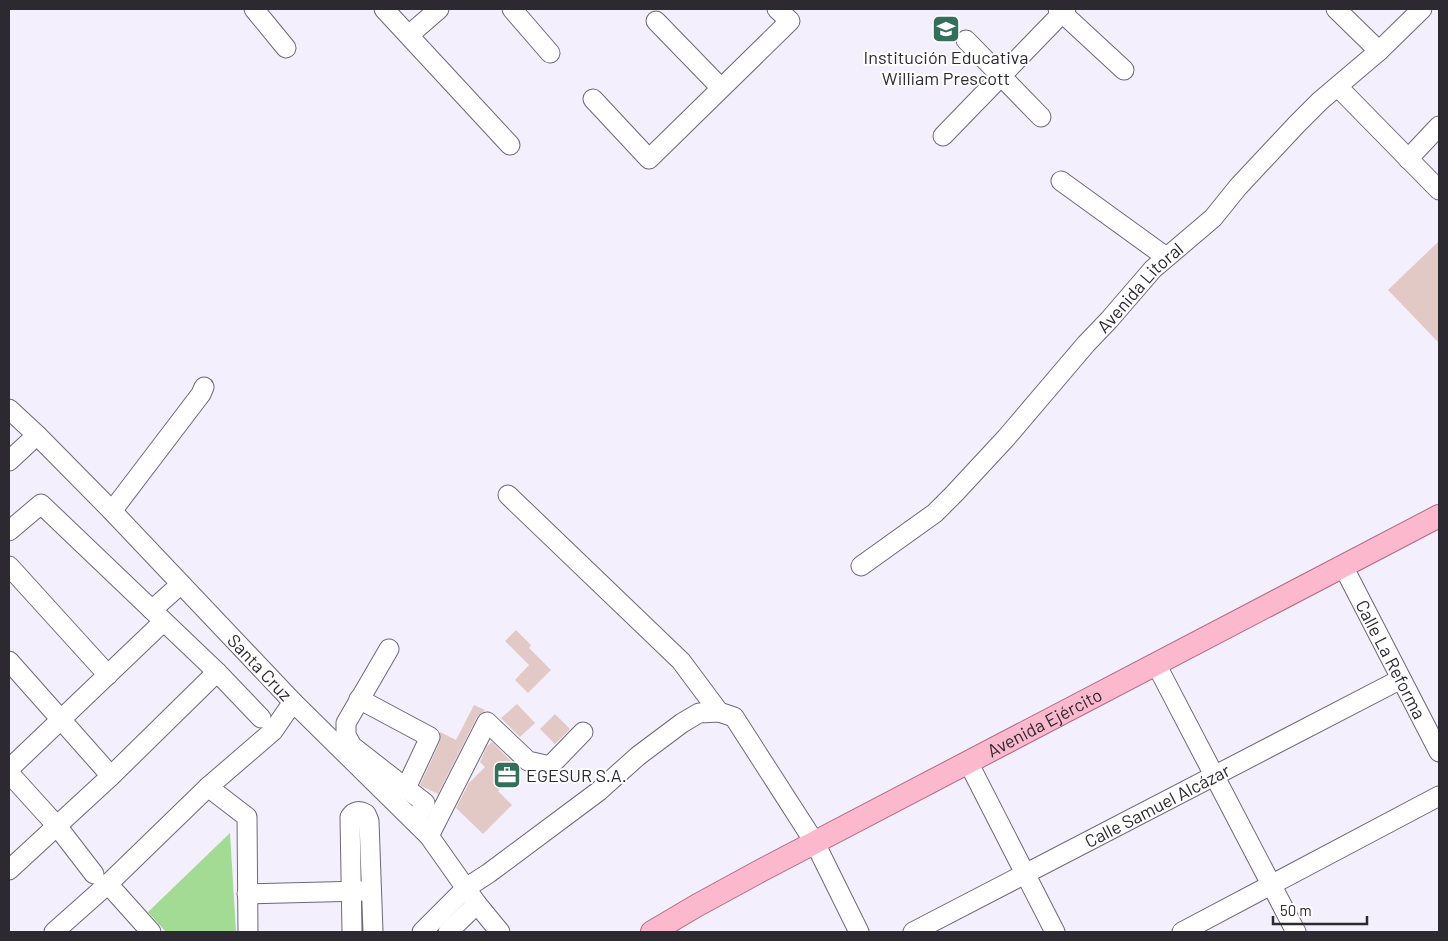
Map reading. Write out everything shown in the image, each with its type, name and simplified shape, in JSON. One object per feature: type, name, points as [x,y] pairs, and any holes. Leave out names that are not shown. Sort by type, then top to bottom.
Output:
[{"type":"main road","name":"Avenida Ejército","points":[[652,932],[815,842],[1439,516]]},
{"type":"street","points":[[254,9],[286,48]]},
{"type":"street","points":[[384,9],[510,145]]},
{"type":"street","points":[[409,35],[439,9]]},
{"type":"street","points":[[512,9],[550,53]]},
{"type":"street","points":[[1336,9],[1379,51]]},
{"type":"street","name":"Avenida Litoral","points":[[861,566],[935,513],[1166,257],[1213,218],[1238,187],[1320,101],[1379,51],[1422,9]]},
{"type":"street","points":[[943,136],[1002,76],[1062,10],[1124,70]]},
{"type":"street","points":[[593,99],[649,159],[721,88],[783,15]]},
{"type":"street","points":[[656,21],[721,88]]},
{"type":"street","points":[[966,40],[1041,117]]},
{"type":"street","points":[[1338,87],[1439,190]]},
{"type":"street","points":[[1408,159],[1439,126]]},
{"type":"street","points":[[1061,181],[1166,257]]},
{"type":"street","points":[[112,511],[201,394],[204,387]]},
{"type":"street","name":"Santa Cruz","points":[[9,410],[112,511],[293,702],[429,836],[500,932]]},
{"type":"street","points":[[9,461],[37,436]]},
{"type":"street","points":[[508,495],[681,661],[719,712]]},
{"type":"street","points":[[9,531],[41,504],[216,672],[261,718]]},
{"type":"street","points":[[9,566],[108,675]]},
{"type":"street","name":"Calle La Reforma","points":[[1344,566],[1439,752]]},
{"type":"street","points":[[9,769],[108,675],[158,616],[181,584]]},
{"type":"street","points":[[390,649],[346,723],[346,735],[352,746],[425,803],[415,822]]},
{"type":"street","points":[[9,661],[111,776]]},
{"type":"street","points":[[1156,664],[1296,932]]},
{"type":"street","points":[[9,870],[111,776],[216,672]]},
{"type":"street","name":"Calle Samuel Alcázar","points":[[913,932],[1401,679]]},
{"type":"street","points":[[359,699],[430,737],[406,788]]},
{"type":"street","points":[[54,932],[101,879],[273,731],[293,702]]},
{"type":"street","points":[[422,932],[466,888],[599,791],[638,756],[682,723],[699,714],[719,712],[734,717],[815,842],[860,932]]},
{"type":"street","points":[[429,836],[487,722],[528,761],[550,766],[583,732]]},
{"type":"street","points":[[968,762],[1055,932]]},
{"type":"street","points":[[9,773],[101,879],[151,932]]},
{"type":"street","points":[[208,788],[247,817],[248,932]]},
{"type":"street","points":[[1182,932],[1439,796]]},
{"type":"street","points":[[352,932],[350,817],[358,811],[366,814],[369,821],[373,932]]},
{"type":"street","points":[[247,894],[372,891]]},
{"type":"street","points":[[448,932],[478,904]]},
{"type":"green space","points":[[230,833],[236,932],[166,932],[148,912]]},
{"type":"building","points":[[1439,241],[1439,343],[1388,290]]},
{"type":"building","points":[[516,630],[531,645],[529,648],[551,670],[528,693],[515,680],[529,665],[505,641]]},
{"type":"building","points":[[517,704],[535,723],[520,737],[501,718]]},
{"type":"building","points":[[474,705],[485,710],[477,717],[438,794],[423,787],[420,785],[440,742],[440,732],[456,740]]},
{"type":"building","points":[[555,714],[570,729],[555,744],[540,729]]},
{"type":"building","points":[[492,742],[516,766],[502,780],[505,784],[498,791],[512,805],[483,834],[456,808],[469,783],[485,767],[480,762],[487,746]]},
{"type":"place","name":"Institución Educativa William Prescott","points":[[946,29]]},
{"type":"place","name":"EGESUR S.A.","points":[[507,775]]}]
